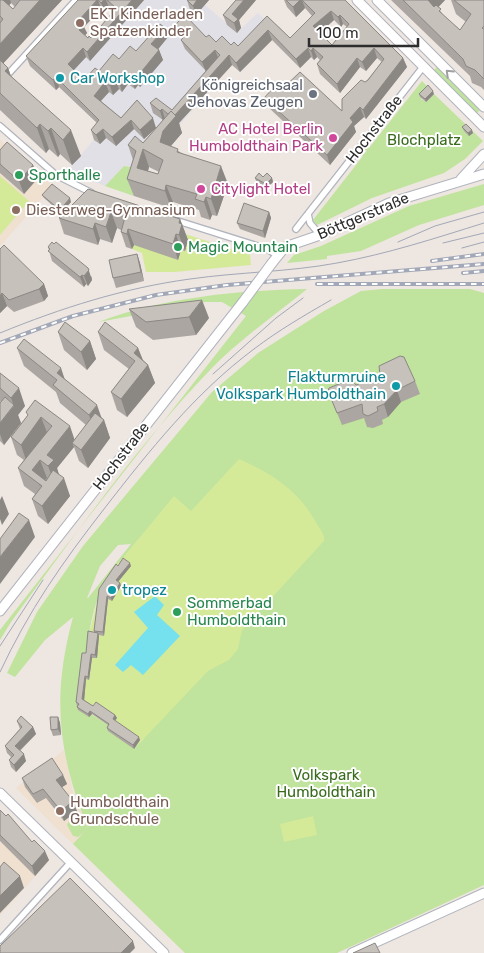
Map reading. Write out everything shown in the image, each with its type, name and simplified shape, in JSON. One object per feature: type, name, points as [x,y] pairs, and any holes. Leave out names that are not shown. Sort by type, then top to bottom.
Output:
[{"type":"street","points":[[0,83],[76,0]]},
{"type":"street","points":[[357,0],[484,127]]},
{"type":"street","points":[[377,0],[484,107]]},
{"type":"street","points":[[423,67],[432,56]]},
{"type":"street","name":"Hochstraße","points":[[296,229],[423,67]]},
{"type":"street","points":[[0,126],[62,179],[99,196]]},
{"type":"street","points":[[461,180],[484,154]]},
{"type":"street","name":"Böttgerstraße","points":[[275,259],[285,247],[320,235],[389,203],[484,174]]},
{"type":"street","points":[[308,214],[310,223],[320,235]]},
{"type":"street","points":[[164,216],[267,249],[275,259]]},
{"type":"street","name":"Hochstraße","points":[[0,610],[275,259]]},
{"type":"street","points":[[0,794],[164,953]]},
{"type":"street","points":[[0,940],[70,863]]},
{"type":"street","points":[[352,953],[484,893]]},
{"type":"shaded area","points":[[130,0],[209,0],[205,5],[237,32],[258,13],[271,25],[224,73],[142,169],[124,166],[105,186],[67,171],[103,129],[59,87],[56,90],[30,66],[67,25],[91,47]]},
{"type":"shaded area","name":"Diesterweg-Gymnasium","points":[[0,140],[53,186],[0,246]]},
{"type":"shaded area","name":"Humboldthain Grundschule","points":[[64,750],[73,792],[88,828],[73,844],[16,788]]},
{"type":"shaded area","name":"Humboldthain Grundschule","points":[[0,813],[49,861],[0,915]]},
{"type":"green space","points":[[437,67],[480,110],[477,113],[434,70]]},
{"type":"green space","name":"Blochplatz","points":[[422,81],[429,88],[421,99],[426,102],[434,94],[483,141],[465,159],[444,173],[372,198],[317,225],[313,220],[363,156],[359,152],[361,150],[365,153],[367,151],[363,148],[365,145],[369,148]]},
{"type":"green space","points":[[124,166],[142,169],[134,196],[105,186]]},
{"type":"green space","points":[[0,176],[29,201],[0,235]]},
{"type":"green space","points":[[484,184],[484,205],[419,225],[361,251],[327,256],[327,259],[287,263],[294,255],[321,246],[409,206]]},
{"type":"green space","name":"Magic Mountain","points":[[142,220],[250,255],[251,265],[174,272],[146,272],[142,253],[132,249]]},
{"type":"green space","points":[[307,289],[222,358],[159,427],[246,316],[222,302],[205,302],[99,322],[175,301],[255,291]]},
{"type":"green space","name":"Volkspark Humboldthain","points":[[383,289],[470,289],[484,293],[484,885],[337,953],[185,953],[73,844],[84,832],[78,837],[73,836],[67,825],[70,819],[79,814],[88,828],[70,774],[61,723],[62,672],[73,617],[45,640],[15,677],[7,673],[37,612],[83,546],[212,392],[258,353],[324,311],[361,291]],"holes":[[[211,498],[143,740],[134,748],[108,731],[111,727],[80,707],[87,649],[96,605],[107,580],[116,567],[157,522],[180,502],[191,512]],[[131,544],[88,598],[87,598],[100,566],[118,545]]]},
{"type":"green space","points":[[159,427],[78,531],[106,493]]},
{"type":"green space","name":"Sommerbad Humboldthain","points":[[239,459],[274,477],[293,493],[310,512],[322,532],[324,541],[242,630],[238,649],[229,660],[208,671],[134,749],[108,731],[110,727],[92,714],[89,717],[78,710],[80,707],[77,705],[83,656],[87,657],[89,634],[99,595],[97,594],[116,566],[174,496],[191,511]]},
{"type":"green space","points":[[78,531],[11,622],[0,640],[0,630]]},
{"type":"green space","points":[[313,816],[317,835],[284,842],[280,824]]},
{"type":"water","points":[[155,596],[164,605],[157,615],[180,636],[143,675],[131,665],[123,672],[115,665],[148,628],[134,612]]},
{"type":"building","points":[[0,0],[3,0],[13,9],[20,0],[40,0],[0,44],[0,23],[3,19],[0,16]]},
{"type":"building","points":[[78,0],[97,0],[79,20],[83,24],[79,30],[88,38],[89,36],[91,38],[116,8],[107,0],[132,0],[87,52],[83,48],[68,64],[84,80],[95,68],[99,71],[113,54],[119,59],[130,46],[136,51],[160,24],[165,28],[151,44],[159,50],[137,77],[135,76],[131,80],[125,75],[119,82],[115,79],[110,86],[105,82],[94,96],[121,118],[137,100],[153,118],[140,130],[131,120],[112,137],[103,129],[96,135],[91,130],[99,120],[56,77],[53,80],[26,56]]},
{"type":"building","points":[[187,0],[197,0],[193,6]]},
{"type":"building","points":[[236,0],[244,0],[232,14],[238,19],[234,23],[223,15]]},
{"type":"building","points":[[286,0],[300,0],[293,7]]},
{"type":"building","points":[[302,0],[345,0],[403,58],[363,110],[360,107],[350,118],[353,122],[327,155],[264,98],[275,86],[280,91],[300,72],[342,111],[342,99],[361,80],[365,82],[368,80],[384,59],[374,48],[362,62],[357,58],[337,84],[317,64],[323,57],[313,48],[311,51],[308,48],[296,59],[268,30],[236,63],[229,55],[175,115],[171,111],[168,114],[162,109],[160,111],[150,103],[156,98],[172,110],[220,55],[215,50],[202,62],[181,40],[186,35],[176,24],[185,15],[206,37],[209,35],[216,42],[222,36],[231,45],[234,42],[238,46],[267,16],[290,38],[315,13]],"holes":[[[331,11],[338,17],[340,15],[349,24],[332,45],[313,26]]]},
{"type":"building","points":[[403,0],[428,0],[434,7],[436,5],[441,9],[439,11],[460,30],[471,14],[454,0],[484,0],[484,26],[482,28],[484,29],[484,79],[475,70],[466,66],[463,59]]},
{"type":"building","points":[[0,60],[8,68],[5,71],[71,130],[63,140],[51,128],[48,131],[40,124],[37,128],[0,93]]},
{"type":"building","points":[[428,85],[433,91],[425,99],[419,94]]},
{"type":"building","points":[[171,111],[176,116],[163,131],[160,142],[178,149],[177,152],[221,166],[211,199],[206,197],[204,202],[195,199],[197,194],[166,185],[165,191],[127,179],[136,151],[128,145],[135,136],[143,143]],"holes":[[[143,149],[163,160],[158,174],[137,168]]]},
{"type":"building","points":[[466,124],[472,130],[468,133],[462,127]]},
{"type":"building","points":[[7,142],[33,165],[19,181],[0,164],[0,150]]},
{"type":"building","points":[[259,173],[263,177],[267,173],[272,178],[266,184],[255,178]]},
{"type":"building","points":[[52,184],[70,198],[60,210],[42,195]]},
{"type":"building","points":[[88,189],[180,219],[179,223],[182,224],[179,235],[176,234],[173,244],[128,229],[127,234],[121,232],[125,217],[111,212],[106,227],[95,223],[93,229],[59,218]]},
{"type":"building","points":[[244,203],[269,212],[263,231],[237,223]]},
{"type":"building","points":[[52,242],[54,244],[56,242],[88,268],[89,270],[84,276],[80,277],[48,251],[50,249],[48,247]]},
{"type":"building","points":[[4,245],[44,284],[39,289],[9,300],[2,293],[0,296],[0,249]]},
{"type":"building","points":[[137,254],[141,272],[113,278],[109,260]]},
{"type":"building","points":[[202,300],[189,317],[146,322],[129,309]]},
{"type":"building","points":[[65,322],[90,341],[81,352],[58,332]]},
{"type":"building","points":[[105,322],[138,348],[134,353],[148,365],[121,399],[111,392],[135,361],[98,332]]},
{"type":"building","points":[[24,339],[61,368],[57,373],[97,405],[89,415],[53,385],[57,380],[17,348]]},
{"type":"building","points":[[400,356],[404,357],[415,381],[397,390],[384,404],[377,407],[378,411],[368,416],[363,414],[362,404],[337,413],[328,391],[329,388],[351,379],[356,385],[380,375],[379,366]]},
{"type":"building","points":[[0,373],[19,388],[11,398],[0,388]]},
{"type":"building","points":[[5,397],[14,405],[0,423],[0,403]]},
{"type":"building","points":[[35,400],[70,426],[47,455],[54,460],[48,466],[40,460],[32,470],[46,481],[53,470],[64,478],[42,506],[32,499],[42,486],[18,468],[52,426],[41,417],[21,445],[11,437],[28,415],[26,412]]},
{"type":"building","points":[[95,413],[104,420],[81,450],[72,443]]},
{"type":"building","points":[[19,513],[29,520],[0,557],[0,539]]},
{"type":"building","points":[[123,558],[130,563],[116,580],[120,583],[111,598],[107,596],[103,632],[94,631],[99,589],[116,564],[118,566]]},
{"type":"building","points":[[88,631],[98,633],[95,655],[91,654],[88,677],[85,676],[82,699],[93,706],[96,702],[115,715],[113,719],[139,737],[133,745],[107,728],[109,724],[90,711],[88,714],[77,707],[79,704],[76,702],[82,653],[86,653]]},
{"type":"building","points":[[21,716],[33,727],[15,746],[24,754],[14,765],[9,760],[14,755],[5,746],[22,727],[17,721]]},
{"type":"building","points":[[50,717],[58,717],[58,729],[51,730]]},
{"type":"building","points":[[52,758],[63,775],[56,780],[73,801],[61,811],[43,789],[33,794],[22,778]]},
{"type":"building","points":[[0,810],[6,816],[8,814],[32,842],[34,840],[45,851],[32,866],[0,835]]},
{"type":"building","points":[[4,862],[20,876],[0,896],[0,867]]},
{"type":"building","points":[[70,878],[133,941],[121,953],[0,953],[0,946]]},
{"type":"building","points":[[375,943],[380,953],[353,953]]},
{"type":"tram line","points":[[398,242],[435,226],[484,212]]},
{"type":"tram line","points":[[0,333],[46,315],[117,293],[165,283],[208,277],[337,263],[430,240],[484,223]]},
{"type":"tram line","points":[[443,243],[484,233]]},
{"type":"tram line","points":[[462,248],[484,242]]},
{"type":"tram line","points":[[213,374],[276,318],[303,298]]},
{"type":"tram line","points":[[0,672],[35,607],[60,568],[156,444],[192,404],[232,366],[282,329],[331,300]]},
{"type":"tram line","points":[[0,646],[43,580]]},
{"type":"railway","points":[[432,261],[484,254]]},
{"type":"railway","points":[[0,343],[73,316],[156,295],[227,285],[484,264]]},
{"type":"railway","points":[[463,273],[484,271]]},
{"type":"railway","points":[[317,284],[484,284]]},
{"type":"place","name":"EKT Kinderladen Spatzenkinder","points":[[80,23]]},
{"type":"place","name":"Car Workshop","points":[[60,78]]},
{"type":"place","name":"Königreichsaal Jehovas Zeugen","points":[[313,94]]},
{"type":"place","name":"AC Hotel Berlin Humboldthain Park","points":[[333,138]]},
{"type":"place","name":"Sporthalle","points":[[19,175]]},
{"type":"place","name":"Citylight Hotel","points":[[201,189]]},
{"type":"place","name":"Diesterweg-Gymnasium","points":[[16,210]]},
{"type":"place","name":"Magic Mountain","points":[[178,247]]},
{"type":"place","name":"Flakturmruine Volkspark Humboldthain","points":[[396,386]]},
{"type":"place","name":"tropez","points":[[112,590]]},
{"type":"place","name":"Sommerbad Humboldthain","points":[[177,612]]},
{"type":"place","name":"Humboldthain Grundschule","points":[[60,811]]}]
